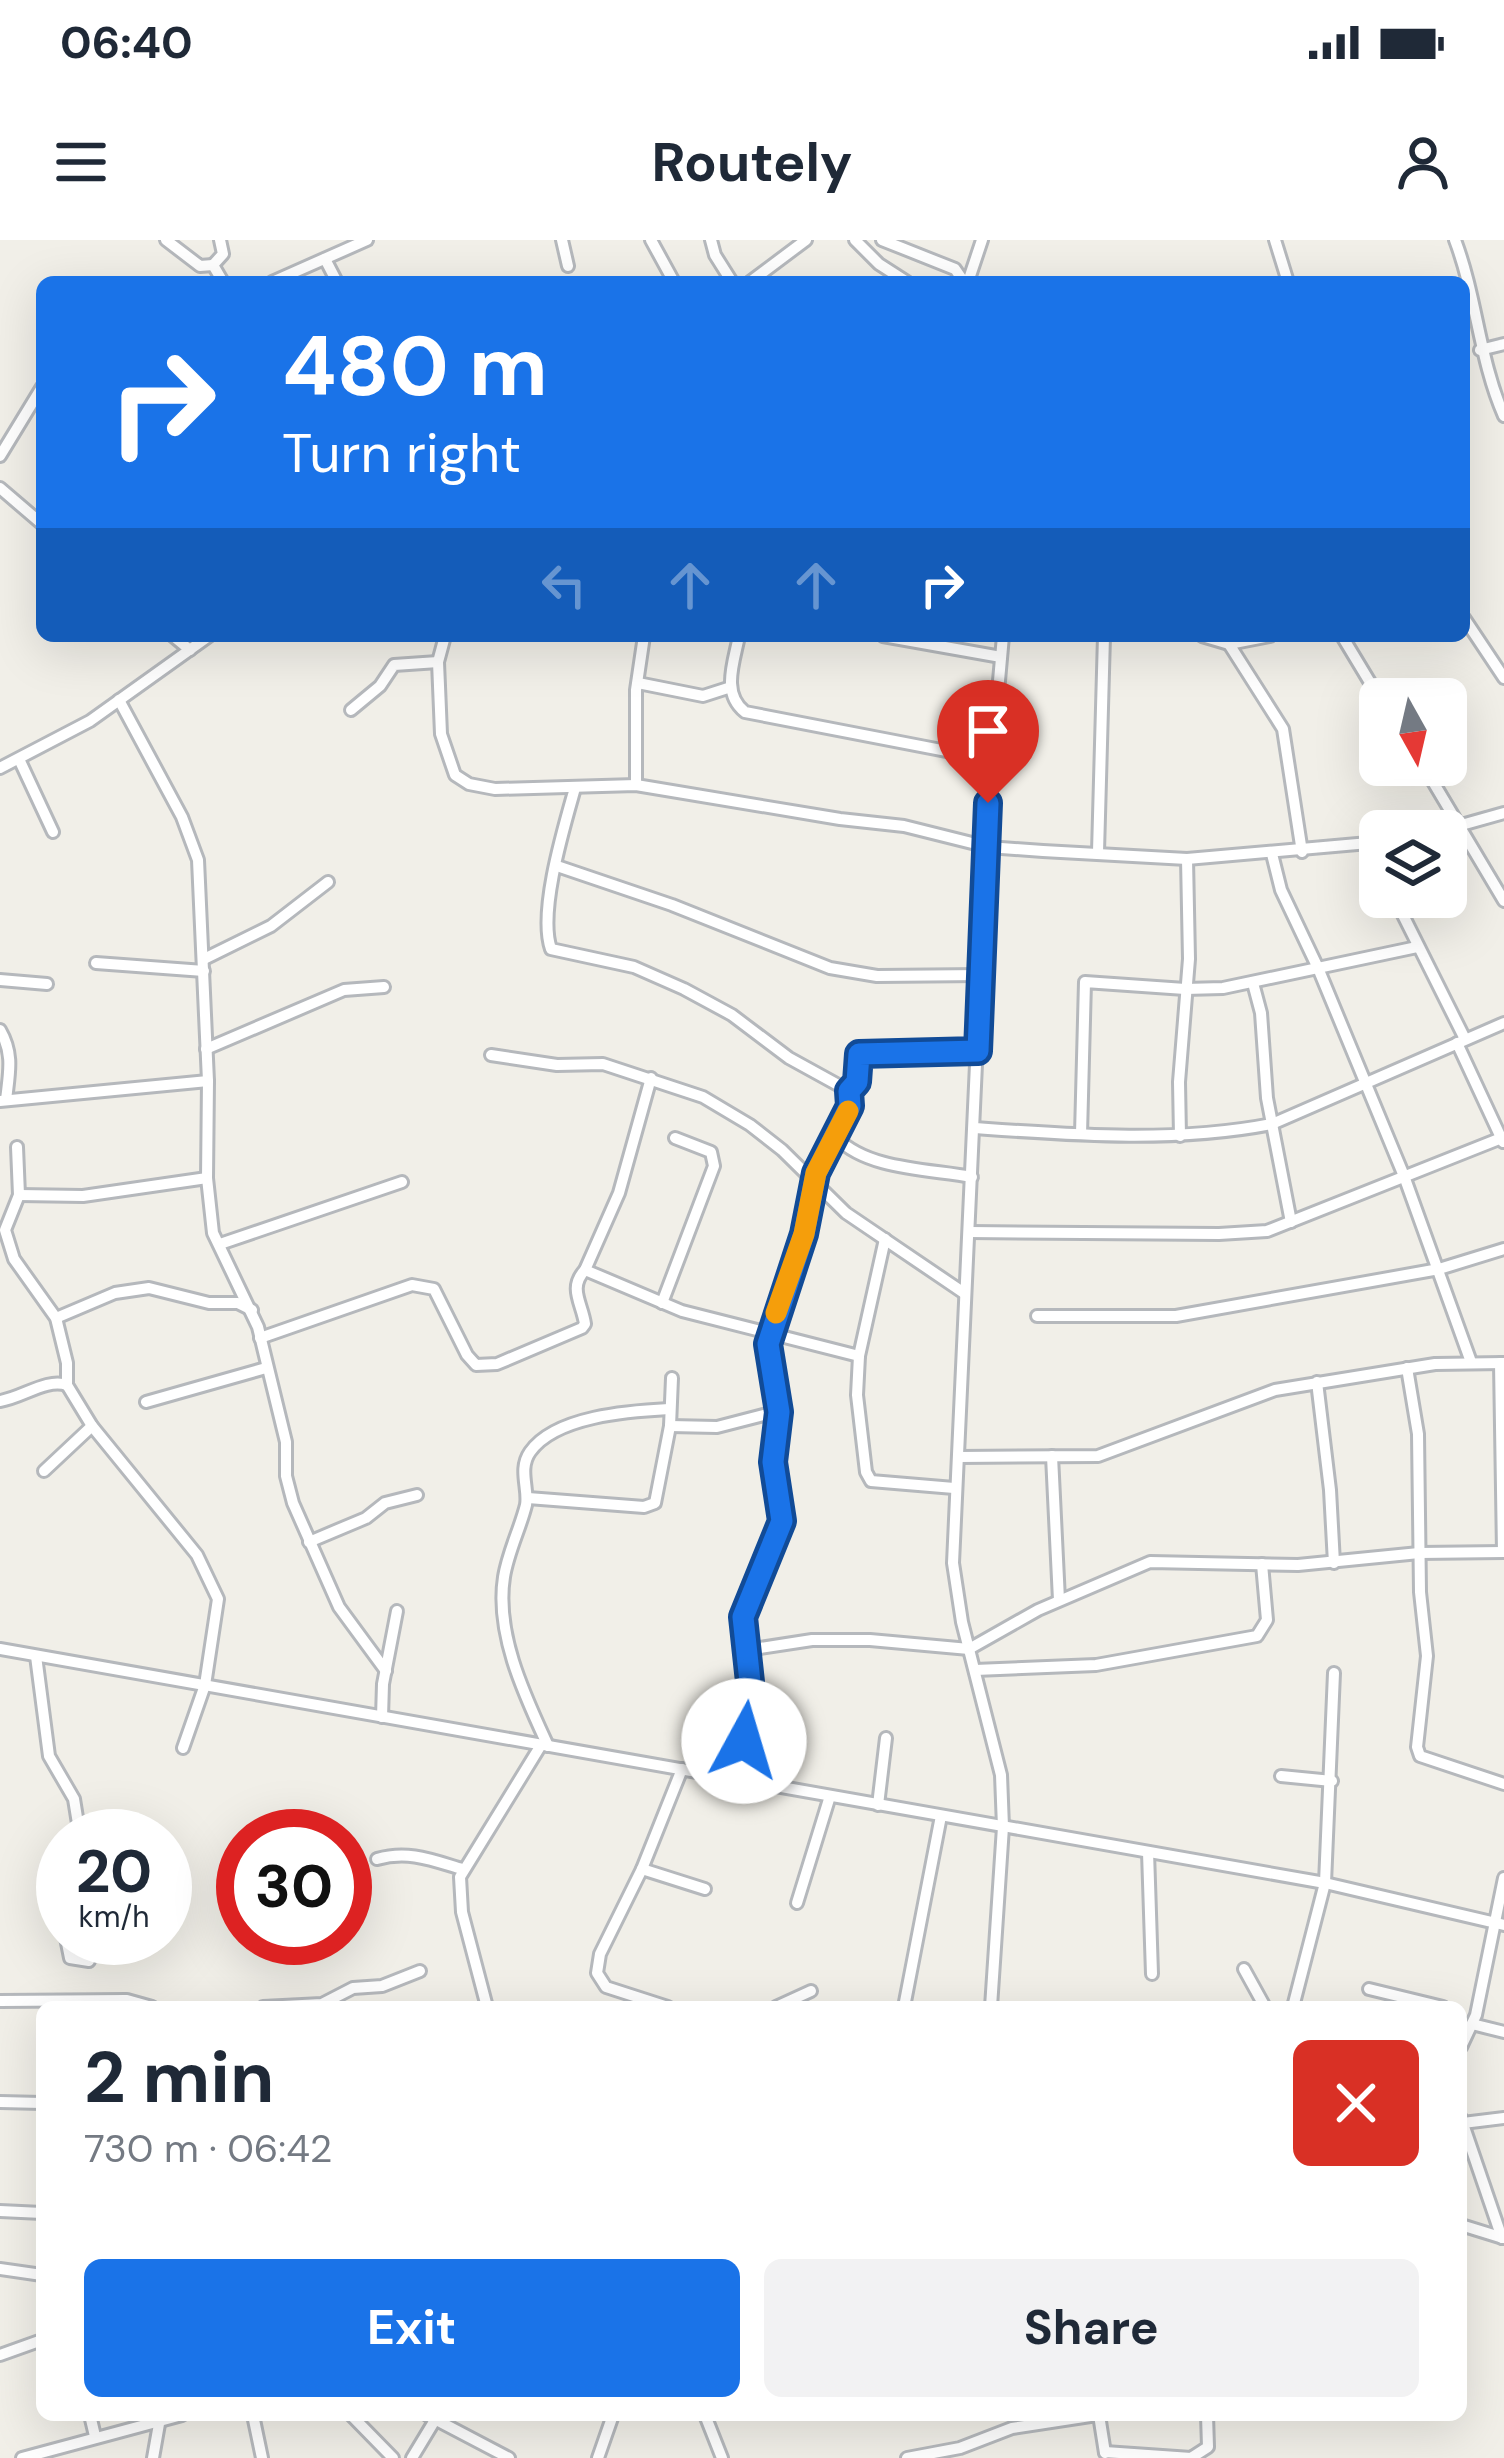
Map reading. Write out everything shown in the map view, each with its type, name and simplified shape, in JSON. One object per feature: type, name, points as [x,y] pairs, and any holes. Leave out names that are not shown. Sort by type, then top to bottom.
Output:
[{"type":"street","points":[[166,240],[200,266],[213,265],[223,254],[220,240]]},
{"type":"street","points":[[286,276],[367,240]]},
{"type":"street","points":[[562,240],[568,266]]},
{"type":"street","points":[[651,240],[671,276]]},
{"type":"street","points":[[711,240],[727,276]]},
{"type":"street","points":[[758,276],[806,240]]},
{"type":"street","points":[[855,240],[899,276]]},
{"type":"street","points":[[882,240],[955,269],[961,276]]},
{"type":"street","points":[[968,276],[982,240]]},
{"type":"street","points":[[1275,240],[1286,276]]},
{"type":"street","points":[[1455,240],[1467,276]]},
{"type":"street","points":[[325,259],[334,276]]},
{"type":"street","points":[[955,269],[972,260]]},
{"type":"street","points":[[213,265],[219,276]]},
{"type":"street","points":[[1470,285],[1480,350],[1504,416]]},
{"type":"street","points":[[1480,350],[1504,344]]},
{"type":"street","points":[[0,456],[36,397]]},
{"type":"street","points":[[0,488],[36,517]]},
{"type":"street","points":[[1470,627],[1504,678]]},
{"type":"street","points":[[180,642],[190,650]]},
{"type":"street","points":[[0,768],[119,700],[201,642]]},
{"type":"street","points":[[443,642],[438,662],[442,734],[455,775],[469,784],[495,789],[636,784],[839,820],[904,826],[988,847],[1187,859],[1359,844]]},
{"type":"street","points":[[636,784],[643,642]]},
{"type":"street","points":[[738,642],[731,687],[735,702],[746,712],[992,760]]},
{"type":"street","points":[[936,642],[1001,657]]},
{"type":"street","points":[[991,2001],[1003,1827],[1001,1775],[954,1586],[954,1488],[992,760],[1002,642]]},
{"type":"street","points":[[1098,852],[1104,642]]},
{"type":"street","points":[[1222,642],[1239,642]]},
{"type":"street","points":[[1346,642],[1367,678]]},
{"type":"street","points":[[1229,644],[1283,729],[1302,851]]},
{"type":"street","points":[[351,710],[380,686],[394,664],[438,662]]},
{"type":"street","points":[[638,683],[710,696],[731,687]]},
{"type":"street","points":[[119,700],[182,818],[200,875],[210,1222],[252,1310],[286,1442],[286,1476],[308,1542],[339,1607],[386,1671]]},
{"type":"street","points":[[19,759],[53,832]]},
{"type":"street","points":[[574,788],[551,886],[551,949],[634,967],[684,989],[849,1091]]},
{"type":"street","points":[[1467,825],[1504,813]]},
{"type":"street","points":[[1467,836],[1504,901]]},
{"type":"street","points":[[1272,854],[1281,890],[1404,1176],[1471,1362]]},
{"type":"street","points":[[1180,1136],[1189,959],[1187,859]]},
{"type":"street","points":[[557,866],[672,904],[830,968],[877,976],[982,975]]},
{"type":"street","points":[[95,963],[204,965],[271,926],[328,882]]},
{"type":"street","points":[[969,1232],[1245,1234],[1291,1222],[1503,1140],[1404,918]]},
{"type":"street","points":[[1081,1134],[1084,982],[1185,989],[1253,983],[1417,946]]},
{"type":"street","points":[[0,980],[47,984]]},
{"type":"street","points":[[1253,983],[1262,1013],[1272,1124],[1291,1222]]},
{"type":"street","points":[[206,1048],[344,990],[385,987]]},
{"type":"street","points":[[974,1128],[1180,1136],[1272,1124],[1504,1023]]},
{"type":"street","points":[[0,1030],[12,1061],[3,1101],[208,1081]]},
{"type":"street","points":[[741,1780],[750,1682],[743,1617],[782,1521],[773,1462],[779,1412],[769,1358],[771,1331],[804,1234],[814,1182],[850,1106],[849,1091],[857,1082],[862,1053],[978,1051]]},
{"type":"street","points":[[491,1055],[557,1065],[604,1064],[703,1097],[782,1150],[846,1213],[964,1293]]},
{"type":"street","points":[[260,1338],[363,1301],[427,1285],[442,1299],[466,1355],[484,1367],[583,1328],[575,1285],[619,1193],[651,1078]]},
{"type":"street","points":[[662,1303],[714,1166],[711,1152],[675,1138]]},
{"type":"street","points":[[837,1138],[848,1149],[874,1160],[972,1177]]},
{"type":"street","points":[[17,1147],[19,1195],[7,1221],[8,1244],[56,1318],[67,1385],[92,1426],[197,1555],[218,1599],[205,1685],[183,1748]]},
{"type":"street","points":[[19,1195],[55,1198],[117,1193],[207,1178]]},
{"type":"street","points":[[220,1244],[402,1182]]},
{"type":"street","points":[[885,1239],[859,1356],[857,1395],[866,1472],[871,1481],[954,1488]]},
{"type":"street","points":[[1037,1316],[1176,1316],[1439,1269],[1504,1249]]},
{"type":"street","points":[[584,1270],[662,1303],[859,1356]]},
{"type":"street","points":[[56,1318],[115,1293],[149,1288],[209,1303],[238,1303],[252,1310]]},
{"type":"street","points":[[747,1650],[812,1640],[969,1649],[1059,1600],[1150,1562],[1334,1563],[1420,1553],[1503,1552],[1502,1363],[1407,1368],[1274,1390],[1098,1456],[959,1457]]},
{"type":"street","points":[[146,1402],[266,1368]]},
{"type":"street","points":[[1407,1368],[1418,1434],[1427,1656],[1416,1737],[1420,1756],[1504,1784]]},
{"type":"street","points":[[528,1498],[644,1508],[655,1503],[670,1426],[672,1378]]},
{"type":"street","points":[[0,1401],[54,1382],[67,1385]]},
{"type":"street","points":[[1317,1382],[1334,1563]]},
{"type":"street","points":[[545,1746],[514,1664],[503,1608],[504,1575],[528,1498],[523,1484],[528,1455],[549,1437],[597,1417],[670,1409]]},
{"type":"street","points":[[670,1426],[717,1427],[779,1412]]},
{"type":"street","points":[[44,1471],[92,1426]]},
{"type":"street","points":[[1052,1456],[1059,1600]]},
{"type":"street","points":[[308,1542],[366,1518],[385,1503],[417,1495]]},
{"type":"street","points":[[975,1670],[1096,1665],[1257,1636],[1267,1620],[1262,1564]]},
{"type":"street","points":[[382,1717],[397,1611]]},
{"type":"street","points":[[0,1649],[1325,1883],[1499,1923]]},
{"type":"street","points":[[36,1656],[49,1756],[76,1809]]},
{"type":"street","points":[[1295,2001],[1325,1883],[1334,1673]]},
{"type":"street","points":[[878,1805],[886,1738]]},
{"type":"street","points":[[485,2001],[462,1912],[462,1869],[545,1746]]},
{"type":"street","points":[[649,2001],[606,1987],[596,1973],[600,1954],[642,1869],[682,1769]]},
{"type":"street","points":[[1281,1776],[1332,1781]]},
{"type":"street","points":[[797,1903],[830,1796]]},
{"type":"street","points":[[905,2001],[941,1816]]},
{"type":"street","points":[[1148,1852],[1152,1974]]},
{"type":"street","points":[[377,1859],[404,1853],[462,1869]]},
{"type":"street","points":[[642,1869],[705,1889]]},
{"type":"street","points":[[1467,2034],[1499,1923],[1504,1878]]},
{"type":"street","points":[[1244,1969],[1262,2001]]},
{"type":"street","points":[[328,2001],[353,1988],[382,1986],[420,1971]]},
{"type":"street","points":[[1369,1989],[1418,2001]]},
{"type":"street","points":[[789,2001],[811,1991]]},
{"type":"street","points":[[0,2001],[131,2001]]},
{"type":"street","points":[[1467,2015],[1504,2032]]},
{"type":"street","points":[[0,2102],[36,2103]]},
{"type":"street","points":[[1467,2121],[1504,2118]]},
{"type":"street","points":[[1467,2135],[1503,2238]]},
{"type":"street","points":[[0,2211],[36,2213]]},
{"type":"street","points":[[1467,2227],[1503,2238]]},
{"type":"street","points":[[0,2269],[36,2274]]},
{"type":"street","points":[[0,2355],[36,2343]]},
{"type":"street","points":[[91,2421],[95,2436]]},
{"type":"street","points":[[22,2458],[165,2421]]},
{"type":"street","points":[[254,2421],[262,2458]]},
{"type":"street","points":[[357,2421],[393,2458]]},
{"type":"street","points":[[412,2458],[430,2421]]},
{"type":"street","points":[[437,2421],[509,2458]]},
{"type":"street","points":[[598,2458],[611,2421]]},
{"type":"street","points":[[707,2421],[722,2458]]},
{"type":"street","points":[[907,2458],[960,2448],[1012,2428],[1058,2421]]},
{"type":"street","points":[[1099,2421],[1106,2455],[1191,2458],[1208,2447],[1207,2421]]},
{"type":"street","points":[[154,2458],[159,2423]]},
{"type":"slow traffic","points":[[776,1313],[804,1234],[816,1173],[848,1111]]},
{"type":"route","points":[[744,1741],[750,1682],[743,1617],[782,1521],[774,1485],[779,1412],[769,1358],[771,1331],[804,1234],[816,1173],[850,1106],[859,1054],[978,1051],[988,803]]}]
